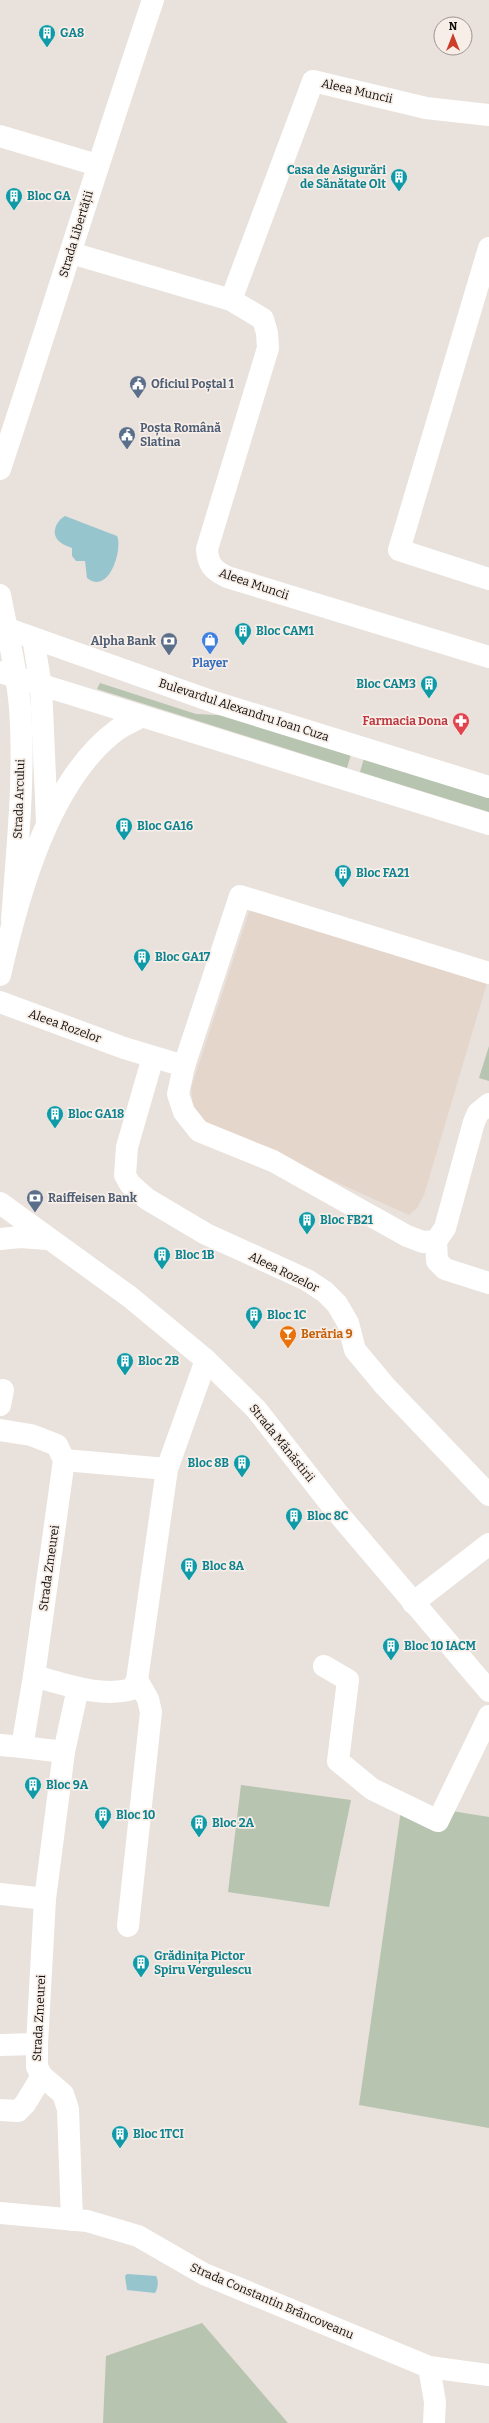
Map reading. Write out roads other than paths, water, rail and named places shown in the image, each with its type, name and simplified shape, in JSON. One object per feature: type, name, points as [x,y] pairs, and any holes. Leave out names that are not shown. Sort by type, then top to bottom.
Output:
[{"type":"street","name":"Strada Libertății","points":[[0,469],[71,253],[96,165],[153,0]]},
{"type":"street","name":"Aleea Muncii","points":[[231,300],[313,81],[426,108],[489,115]]},
{"type":"street","points":[[0,136],[96,165]]},
{"type":"street","points":[[489,248],[399,550],[489,579]]},
{"type":"street","name":"Aleea Muncii","points":[[71,253],[231,300],[263,319],[267,333],[268,348],[207,549],[208,561],[214,571],[234,579],[489,657]]},
{"type":"street","points":[[0,595],[8,675],[489,824]]},
{"type":"street","name":"Bulevardul Alexandru Ioan Cuza","points":[[3,627],[214,702],[489,787]]},
{"type":"street","name":"Strada Arcului","points":[[33,638],[41,686],[47,823]]},
{"type":"street","name":"Strada Arcului","points":[[0,975],[21,774],[20,707],[8,675]]},
{"type":"street","name":"Strada Arcului","points":[[6,918],[47,823],[74,776],[98,748],[117,730],[141,717]]},
{"type":"street","points":[[436,1241],[423,1242],[407,1236],[272,1161],[199,1131],[184,1112],[178,1094],[184,1066],[240,896],[489,973]]},
{"type":"street","name":"Aleea Rozelor","points":[[0,1002],[184,1066]]},
{"type":"street","name":"Aleea Rozelor","points":[[153,1056],[127,1147],[125,1175],[130,1184],[147,1199],[206,1234],[307,1280],[325,1292],[338,1304],[348,1323],[355,1350],[385,1386],[489,1495]]},
{"type":"street","points":[[489,1104],[478,1113],[474,1122],[445,1228],[436,1241],[437,1260],[445,1269],[489,1283]]},
{"type":"street","name":"Strada Mănăstirii","points":[[0,1203],[130,1297],[206,1360],[256,1409],[336,1511],[489,1691]]},
{"type":"street","points":[[0,1239],[20,1237],[48,1239]]},
{"type":"street","points":[[34,1676],[78,1688],[124,1691],[132,1689],[137,1680],[167,1469],[206,1360]]},
{"type":"street","points":[[0,1430],[31,1435],[56,1445],[64,1460],[167,1469]]},
{"type":"street","name":"Strada Zmeurei","points":[[22,1747],[34,1676],[64,1460]]},
{"type":"street","points":[[413,1603],[489,1544]]},
{"type":"street","points":[[324,1666],[348,1680],[338,1761],[372,1789],[438,1821],[489,1716]]},
{"type":"street","points":[[128,1926],[150,1712],[148,1699],[137,1680]]},
{"type":"street","name":"Strada Zmeurei","points":[[72,2220],[68,2109],[63,2094],[42,2076],[37,2067],[37,2044],[45,1899],[64,1752],[78,1688]]},
{"type":"street","points":[[0,1745],[64,1752]]},
{"type":"street","points":[[0,1894],[45,1899]]},
{"type":"street","points":[[0,2044],[37,2044]]},
{"type":"street","points":[[0,2110],[18,2111],[25,2104],[42,2076]]},
{"type":"street","name":"Strada Constantin Brâncoveanu","points":[[0,2213],[87,2221],[138,2236],[204,2274],[429,2367],[489,2375]]},
{"type":"street","points":[[429,2367],[435,2402],[434,2423]]},
{"type":"water","points":[[65,516],[117,536],[118,550],[113,568],[108,576],[102,581],[95,582],[87,578],[85,561],[76,561],[72,556],[72,548],[63,544],[57,539],[55,535],[55,528],[59,521]]},
{"type":"water","points":[[127,2274],[156,2276],[158,2284],[155,2293],[127,2290],[125,2276]]},
{"type":"place","name":"GA8","points":[[47,48]]},
{"type":"place","name":"Casa de Asigurări de Sănătate Olt","points":[[399,192]]},
{"type":"place","name":"Bloc GA","points":[[14,211]]},
{"type":"place","name":"Oficiul Poștal 1","points":[[138,399]]},
{"type":"place","name":"Poșta Română Slatina","points":[[127,450]]},
{"type":"place","name":"Bloc CAM1","points":[[243,646]]},
{"type":"place","name":"Player","points":[[210,655]]},
{"type":"place","name":"Alpha Bank","points":[[169,656]]},
{"type":"place","name":"Bloc CAM3","points":[[429,699]]},
{"type":"place","name":"Farmacia Dona","points":[[461,736]]},
{"type":"place","name":"Bloc GA16","points":[[124,841]]},
{"type":"place","name":"Bloc FA21","points":[[343,888]]},
{"type":"place","name":"Bloc GA17","points":[[142,972]]},
{"type":"place","name":"Bloc GA18","points":[[55,1129]]},
{"type":"place","name":"Raiffeisen Bank","points":[[35,1213]]},
{"type":"place","name":"Bloc FB21","points":[[307,1235]]},
{"type":"place","name":"Bloc 1B","points":[[162,1270]]},
{"type":"place","name":"Bloc 1C","points":[[254,1330]]},
{"type":"place","name":"Berăria 9","points":[[288,1349]]},
{"type":"place","name":"Bloc 2B","points":[[125,1376]]},
{"type":"place","name":"Bloc 8B","points":[[242,1478]]},
{"type":"place","name":"Bloc 8C","points":[[294,1531]]},
{"type":"place","name":"Bloc 8A","points":[[189,1581]]},
{"type":"place","name":"Bloc 10 IACM","points":[[391,1661]]},
{"type":"place","name":"Bloc 9A","points":[[33,1800]]},
{"type":"place","name":"Bloc 10","points":[[103,1830]]},
{"type":"place","name":"Bloc 2A","points":[[199,1838]]},
{"type":"place","name":"Grădinița Pictor Spiru Vergulescu","points":[[141,1978]]},
{"type":"place","name":"Bloc 1TCI","points":[[120,2149]]}]
